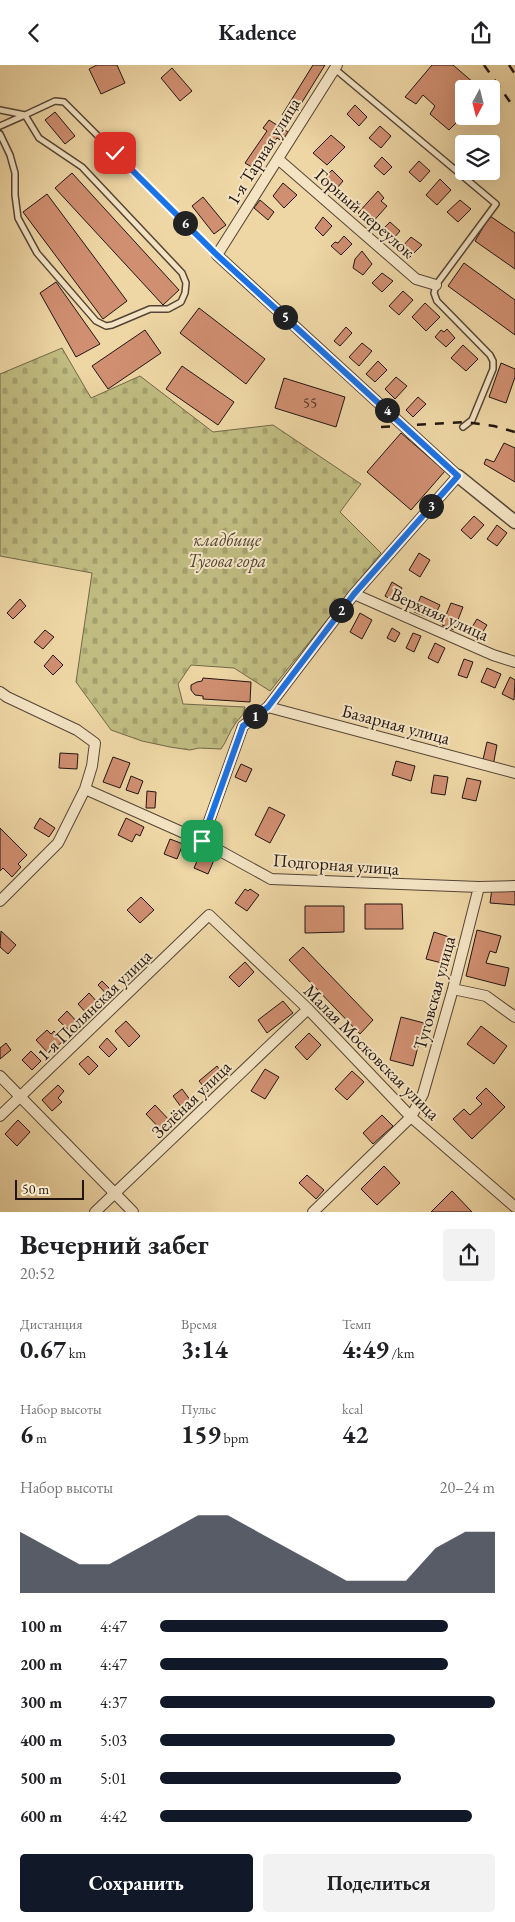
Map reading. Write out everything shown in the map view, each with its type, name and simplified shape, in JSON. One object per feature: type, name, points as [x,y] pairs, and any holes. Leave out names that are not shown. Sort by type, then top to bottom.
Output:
[{"type":"street","name":"1-я Тарная улица","points":[[217,255],[336,67]]},
{"type":"street","name":"Горный переулок","points":[[278,159],[416,279],[436,285]]},
{"type":"street","points":[[217,255],[458,476],[515,522]]},
{"type":"street","points":[[202,841],[243,726],[268,707],[354,594],[458,476]]},
{"type":"street","name":"Верхняя улица","points":[[354,594],[494,655],[515,662]]},
{"type":"street","points":[[0,692],[77,730],[94,743],[92,766],[85,789],[58,843],[0,901]]},
{"type":"street","name":"Базарная улица","points":[[268,707],[514,770]]},
{"type":"street","name":"Подгорная улица","points":[[85,789],[202,841],[271,879],[479,887],[515,886]]},
{"type":"street","name":"Туговская улица","points":[[313,1212],[411,1117],[423,1094],[453,989],[479,887]]},
{"type":"street","name":"Малая Московская улица","points":[[209,915],[308,1009],[411,1117],[515,1207]]},
{"type":"street","name":"1-я Полянская улица","points":[[0,1116],[209,915]]},
{"type":"street","points":[[453,989],[486,996],[515,1017]]},
{"type":"street","name":"Зелёная улица","points":[[95,1212],[308,1009]]},
{"type":"street","points":[[0,1077],[133,1212]]},
{"type":"lane","points":[[336,67],[496,204],[436,285],[434,293],[437,301],[490,355],[493,361],[493,369],[472,420],[463,427]]},
{"type":"lane","points":[[0,126],[55,101],[64,102],[217,255]]},
{"type":"lane","points":[[0,110],[25,115],[39,138],[82,167],[178,269],[186,283],[185,293],[181,302],[168,309],[150,309],[112,325],[106,326],[96,321],[37,253],[18,218],[14,173],[10,155],[0,134]]},
{"type":"green space","name":"кладбище Тугова гора","points":[[62,348],[91,398],[140,376],[213,432],[273,425],[361,484],[340,512],[381,553],[270,691],[234,668],[191,665],[178,684],[183,704],[245,707],[243,714],[233,727],[221,749],[199,748],[190,750],[170,747],[142,741],[111,730],[76,682],[92,573],[0,556],[0,374]]},
{"type":"building","points":[[97,65],[117,65],[125,83],[101,94],[89,69]]},
{"type":"building","points":[[313,65],[325,65],[291,120],[282,115]]},
{"type":"building","points":[[432,65],[453,65],[470,80],[455,80],[455,124],[449,130],[430,114],[435,106],[423,95],[416,104],[405,97]]},
{"type":"building","points":[[172,68],[192,91],[180,101],[161,78]]},
{"type":"building","points":[[355,105],[367,117],[359,126],[347,114]]},
{"type":"building","points":[[55,112],[75,136],[65,144],[45,120]]},
{"type":"building","points":[[269,120],[288,132],[282,141],[277,138],[257,170],[245,163],[267,131],[263,128]]},
{"type":"building","points":[[380,126],[391,136],[381,148],[369,138]]},
{"type":"building","points":[[331,135],[345,147],[327,165],[313,153]]},
{"type":"building","points":[[382,157],[392,167],[384,175],[374,166]]},
{"type":"building","points":[[419,161],[430,171],[420,182],[409,172]]},
{"type":"building","points":[[332,170],[343,181],[338,187],[335,186],[334,188],[323,179]]},
{"type":"building","points":[[72,173],[179,290],[163,305],[55,188]]},
{"type":"building","points":[[440,179],[451,190],[437,205],[426,195]]},
{"type":"building","points":[[283,183],[297,195],[284,208],[273,196]]},
{"type":"building","points":[[378,191],[384,198],[381,201],[387,206],[370,225],[358,213]]},
{"type":"building","points":[[47,194],[127,301],[103,319],[23,212]]},
{"type":"building","points":[[203,197],[226,225],[214,234],[192,206]]},
{"type":"building","points":[[260,200],[274,212],[268,220],[254,208]]},
{"type":"building","points":[[460,200],[471,209],[458,222],[447,212]]},
{"type":"building","points":[[490,216],[515,233],[515,269],[475,241]]},
{"type":"building","points":[[323,217],[332,226],[323,236],[315,228]]},
{"type":"building","points":[[390,222],[400,231],[393,239],[391,237],[389,239],[380,232]]},
{"type":"building","points":[[344,236],[352,244],[341,255],[331,246],[335,242],[338,243]]},
{"type":"building","points":[[411,237],[422,245],[409,258],[399,250]]},
{"type":"building","points":[[362,251],[372,264],[363,275],[353,268],[355,259]]},
{"type":"building","points":[[464,263],[515,300],[515,335],[448,286]]},
{"type":"building","points":[[382,273],[393,281],[382,292],[372,283]]},
{"type":"building","points":[[56,282],[100,344],[76,357],[40,293]]},
{"type":"building","points":[[403,291],[413,300],[399,315],[389,306]]},
{"type":"building","points":[[425,303],[440,317],[426,331],[412,317]]},
{"type":"building","points":[[199,308],[265,359],[246,384],[180,333]]},
{"type":"building","points":[[346,327],[352,333],[340,346],[334,341]]},
{"type":"building","points":[[447,329],[455,338],[446,347],[435,337],[441,330],[444,332]]},
{"type":"building","points":[[145,330],[161,353],[108,389],[92,366]]},
{"type":"building","points":[[362,343],[372,351],[359,366],[349,357]]},
{"type":"building","points":[[463,345],[478,359],[466,371],[451,358]]},
{"type":"building","points":[[378,361],[387,370],[375,382],[366,374]]},
{"type":"building","points":[[501,363],[515,369],[515,377],[506,403],[489,397]]},
{"type":"building","points":[[182,366],[234,402],[218,425],[166,389]]},
{"type":"building","points":[[396,377],[407,386],[395,399],[385,389]]},
{"type":"building","points":[[284,378],[345,397],[336,427],[275,408]]},
{"type":"building","points":[[418,397],[426,404],[413,417],[406,410]]},
{"type":"building","points":[[401,433],[445,471],[411,510],[367,472]]},
{"type":"building","points":[[504,443],[515,448],[515,482],[484,464],[486,459],[494,462]]},
{"type":"building","points":[[474,516],[484,525],[471,539],[461,530]]},
{"type":"building","points":[[497,525],[507,533],[497,546],[487,539]]},
{"type":"building","points":[[419,553],[430,560],[420,577],[409,570]]},
{"type":"building","points":[[392,582],[402,588],[395,602],[385,596]]},
{"type":"building","points":[[421,596],[440,605],[436,613],[428,614],[427,617],[414,612]]},
{"type":"building","points":[[20,599],[26,606],[13,619],[7,613]]},
{"type":"building","points":[[451,603],[463,607],[454,630],[442,625]]},
{"type":"building","points":[[360,613],[372,620],[362,639],[350,632]]},
{"type":"building","points":[[477,619],[487,625],[479,638],[469,632]]},
{"type":"building","points":[[392,628],[400,633],[395,642],[387,638]]},
{"type":"building","points":[[45,630],[54,637],[43,649],[34,642]]},
{"type":"building","points":[[413,633],[421,636],[414,652],[406,648]]},
{"type":"building","points":[[435,643],[445,648],[438,663],[428,658]]},
{"type":"building","points":[[53,655],[63,665],[53,675],[44,666]]},
{"type":"building","points":[[464,659],[473,662],[467,678],[458,675]]},
{"type":"building","points":[[487,668],[501,674],[495,688],[481,682]]},
{"type":"building","points":[[510,677],[515,680],[514,700],[502,694]]},
{"type":"building","points":[[203,678],[251,682],[250,702],[203,699],[203,696],[195,695],[191,690],[191,685],[202,681]]},
{"type":"building","points":[[487,742],[497,745],[493,766],[482,764]]},
{"type":"building","points":[[60,753],[78,754],[77,769],[59,768]]},
{"type":"building","points":[[113,757],[130,763],[120,788],[103,782]]},
{"type":"building","points":[[396,761],[415,766],[411,781],[392,775]]},
{"type":"building","points":[[241,764],[252,769],[246,782],[235,777]]},
{"type":"building","points":[[434,775],[448,777],[445,795],[431,793]]},
{"type":"building","points":[[131,776],[143,781],[138,794],[126,790]]},
{"type":"building","points":[[467,778],[481,781],[476,801],[462,798]]},
{"type":"building","points":[[147,791],[156,792],[155,808],[146,808]]},
{"type":"building","points":[[269,807],[285,815],[270,843],[255,835]]},
{"type":"building","points":[[40,818],[55,828],[49,837],[34,828]]},
{"type":"building","points":[[126,818],[144,827],[140,836],[136,834],[132,842],[118,835]]},
{"type":"building","points":[[0,828],[27,855],[18,864],[21,867],[12,877],[3,868],[0,871]]},
{"type":"building","points":[[170,839],[183,844],[177,859],[164,854]]},
{"type":"building","points":[[200,854],[214,860],[208,874],[194,868]]},
{"type":"building","points":[[492,888],[515,890],[515,905],[490,903]]},
{"type":"building","points":[[245,889],[248,891],[250,889],[259,895],[247,911],[235,903]]},
{"type":"building","points":[[141,897],[154,910],[140,923],[127,910]]},
{"type":"building","points":[[365,904],[402,904],[403,929],[365,929]]},
{"type":"building","points":[[305,906],[344,906],[344,932],[305,933]]},
{"type":"building","points":[[477,930],[501,936],[496,953],[490,951],[486,963],[509,968],[505,986],[466,976]]},
{"type":"building","points":[[1,931],[16,945],[8,954],[0,947]]},
{"type":"building","points":[[434,932],[449,937],[442,963],[426,959]]},
{"type":"building","points":[[303,947],[373,1020],[360,1034],[289,960]]},
{"type":"building","points":[[245,962],[254,972],[239,987],[229,977]]},
{"type":"building","points":[[102,981],[116,995],[111,999],[98,985]]},
{"type":"building","points":[[89,993],[100,1005],[89,1016],[78,1004]]},
{"type":"building","points":[[283,1001],[293,1013],[267,1033],[258,1020]]},
{"type":"building","points":[[67,1011],[80,1025],[72,1033],[58,1020]]},
{"type":"building","points":[[401,1017],[424,1023],[413,1066],[390,1060]]},
{"type":"building","points":[[126,1021],[140,1036],[129,1047],[115,1031]]},
{"type":"building","points":[[481,1026],[507,1046],[494,1064],[467,1044]]},
{"type":"building","points":[[47,1030],[51,1034],[54,1031],[63,1041],[49,1054],[36,1040]]},
{"type":"building","points":[[309,1033],[321,1045],[307,1060],[295,1047]]},
{"type":"building","points":[[107,1038],[117,1049],[109,1057],[99,1047]]},
{"type":"building","points":[[6,1043],[11,1050],[0,1059],[0,1048]]},
{"type":"building","points":[[31,1051],[41,1061],[32,1070],[22,1060]]},
{"type":"building","points":[[88,1056],[98,1066],[89,1075],[79,1064]]},
{"type":"building","points":[[217,1066],[225,1077],[208,1092],[199,1081]]},
{"type":"building","points":[[265,1069],[279,1077],[265,1099],[251,1091]]},
{"type":"building","points":[[352,1071],[364,1082],[347,1100],[335,1089]]},
{"type":"building","points":[[58,1085],[64,1091],[58,1098],[62,1102],[52,1111],[42,1100]]},
{"type":"building","points":[[486,1088],[505,1107],[472,1139],[453,1119],[464,1109],[470,1115],[482,1104],[476,1098]]},
{"type":"building","points":[[182,1089],[194,1105],[184,1111],[173,1096]]},
{"type":"building","points":[[155,1105],[172,1123],[163,1132],[146,1114]]},
{"type":"building","points":[[382,1115],[393,1126],[373,1144],[363,1133]]},
{"type":"building","points":[[18,1120],[30,1132],[17,1146],[5,1134]]},
{"type":"building","points":[[384,1166],[400,1183],[377,1205],[361,1189]]},
{"type":"building","points":[[307,1175],[324,1190],[316,1199],[299,1183]]},
{"type":"building","points":[[452,1191],[472,1212],[431,1212]]},
{"type":"railway","points":[[484,65],[515,109]]},
{"type":"railway","points":[[509,65],[515,74]]},
{"type":"railway","points":[[381,427],[465,422],[494,426],[515,432]]},
{"type":"route","points":[[115,153],[217,255],[458,476],[354,594],[268,707],[243,726],[202,841]]}]
